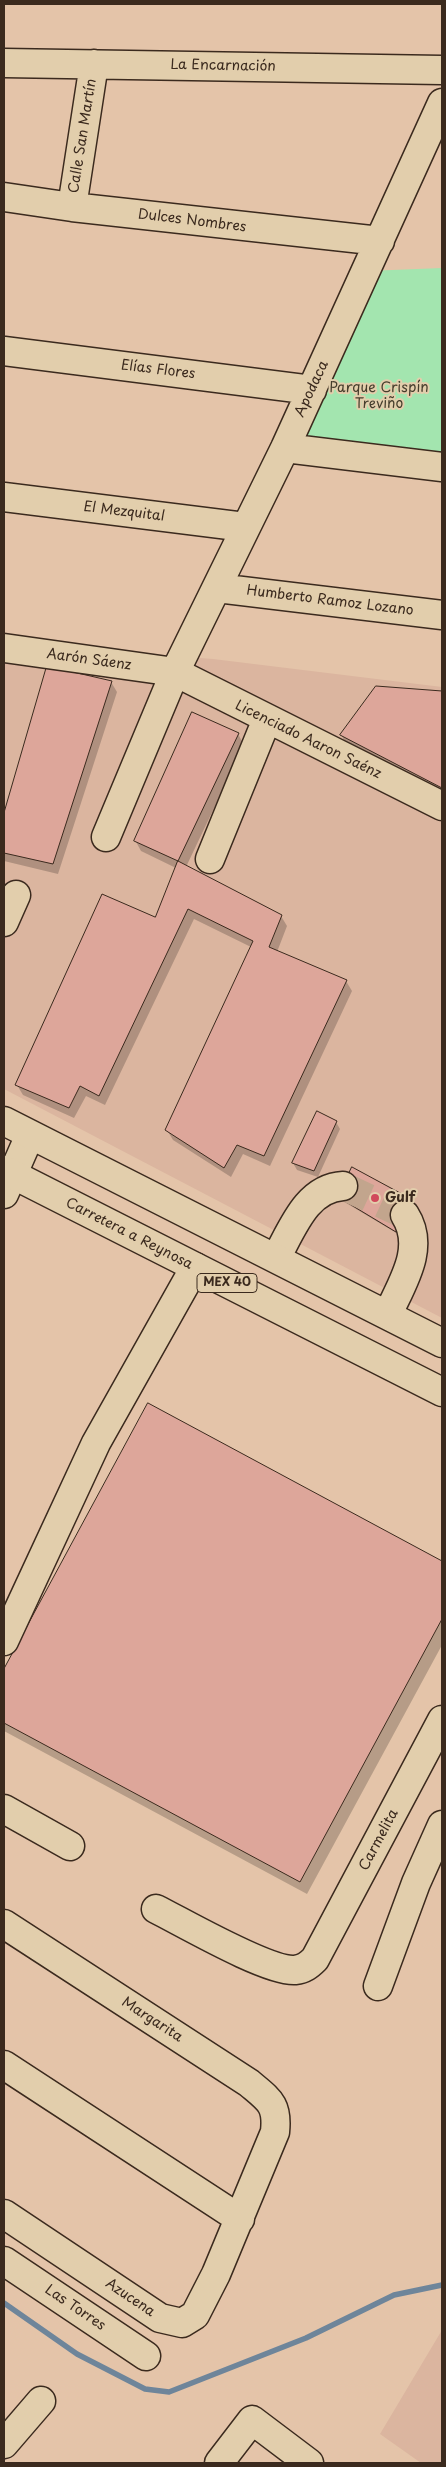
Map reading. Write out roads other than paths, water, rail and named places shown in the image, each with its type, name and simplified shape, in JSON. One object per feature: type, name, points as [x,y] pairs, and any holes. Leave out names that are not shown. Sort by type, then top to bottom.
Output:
[{"type":"street","name":"La Encarnación","points":[[4,63],[442,70]]},
{"type":"street","name":"Calle San Martín","points":[[72,207],[94,64]]},
{"type":"street","name":"Apodaca","points":[[106,837],[175,672],[285,448],[442,103]]},
{"type":"street","name":"Dulces Nombres","points":[[4,197],[72,207],[380,241]]},
{"type":"street","name":"Elías Flores","points":[[4,351],[312,390]]},
{"type":"street","points":[[285,448],[442,467]]},
{"type":"street","name":"El Mezquital","points":[[4,497],[245,527]]},
{"type":"street","name":"Humberto Ramoz Lozano","points":[[217,588],[442,615]]},
{"type":"street","name":"Aarón Sáenz","points":[[4,648],[175,672]]},
{"type":"street","name":"Licenciado Aaron Saénz","points":[[175,672],[442,806]]},
{"type":"street","points":[[210,859],[267,719]]},
{"type":"street","points":[[4,922],[16,895]]},
{"type":"street","points":[[4,1121],[30,1136],[388,1314],[442,1343]]},
{"type":"street","points":[[6,1180],[30,1136]]},
{"type":"street","name":"Carretera a Reynosa","points":[[6,1180],[195,1267],[442,1392]]},
{"type":"street","points":[[276,1258],[308,1202],[319,1192],[332,1187],[343,1186]]},
{"type":"street","points":[[388,1314],[411,1263],[414,1243],[412,1226],[405,1215]]},
{"type":"street","points":[[4,1641],[96,1444],[195,1267]]},
{"type":"street","name":"Carmelita","points":[[156,1909],[258,1961],[278,1968],[296,1970],[306,1967],[315,1959],[442,1720]]},
{"type":"street","points":[[4,1809],[70,1846]]},
{"type":"street","points":[[378,1986],[416,1883],[442,1825]]},
{"type":"street","name":"Margarita","points":[[4,1924],[249,2083],[273,2104],[276,2113],[275,2132]]},
{"type":"street","points":[[4,2065],[240,2219]]},
{"type":"street","name":"Azucena","points":[[4,2214],[160,2318],[176,2323],[190,2321],[202,2302],[240,2219],[275,2132]]},
{"type":"street","name":"Las Torres","points":[[4,2261],[146,2356]]},
{"type":"street","points":[[87,2315],[109,2284]]},
{"type":"street","points":[[4,2444],[41,2401]]},
{"type":"street","points":[[219,2463],[252,2420],[309,2463]]},
{"type":"waterway","points":[[4,2303],[77,2354],[145,2389],[169,2392],[306,2338],[394,2295],[442,2285]]},
{"type":"tunnel","points":[[343,1186],[405,1215]]},
{"type":"place","name":"Gulf","points":[[375,1198]]},
{"type":"park label","name":"Parque Crispín Treviño","points":[[379,396]]}]
